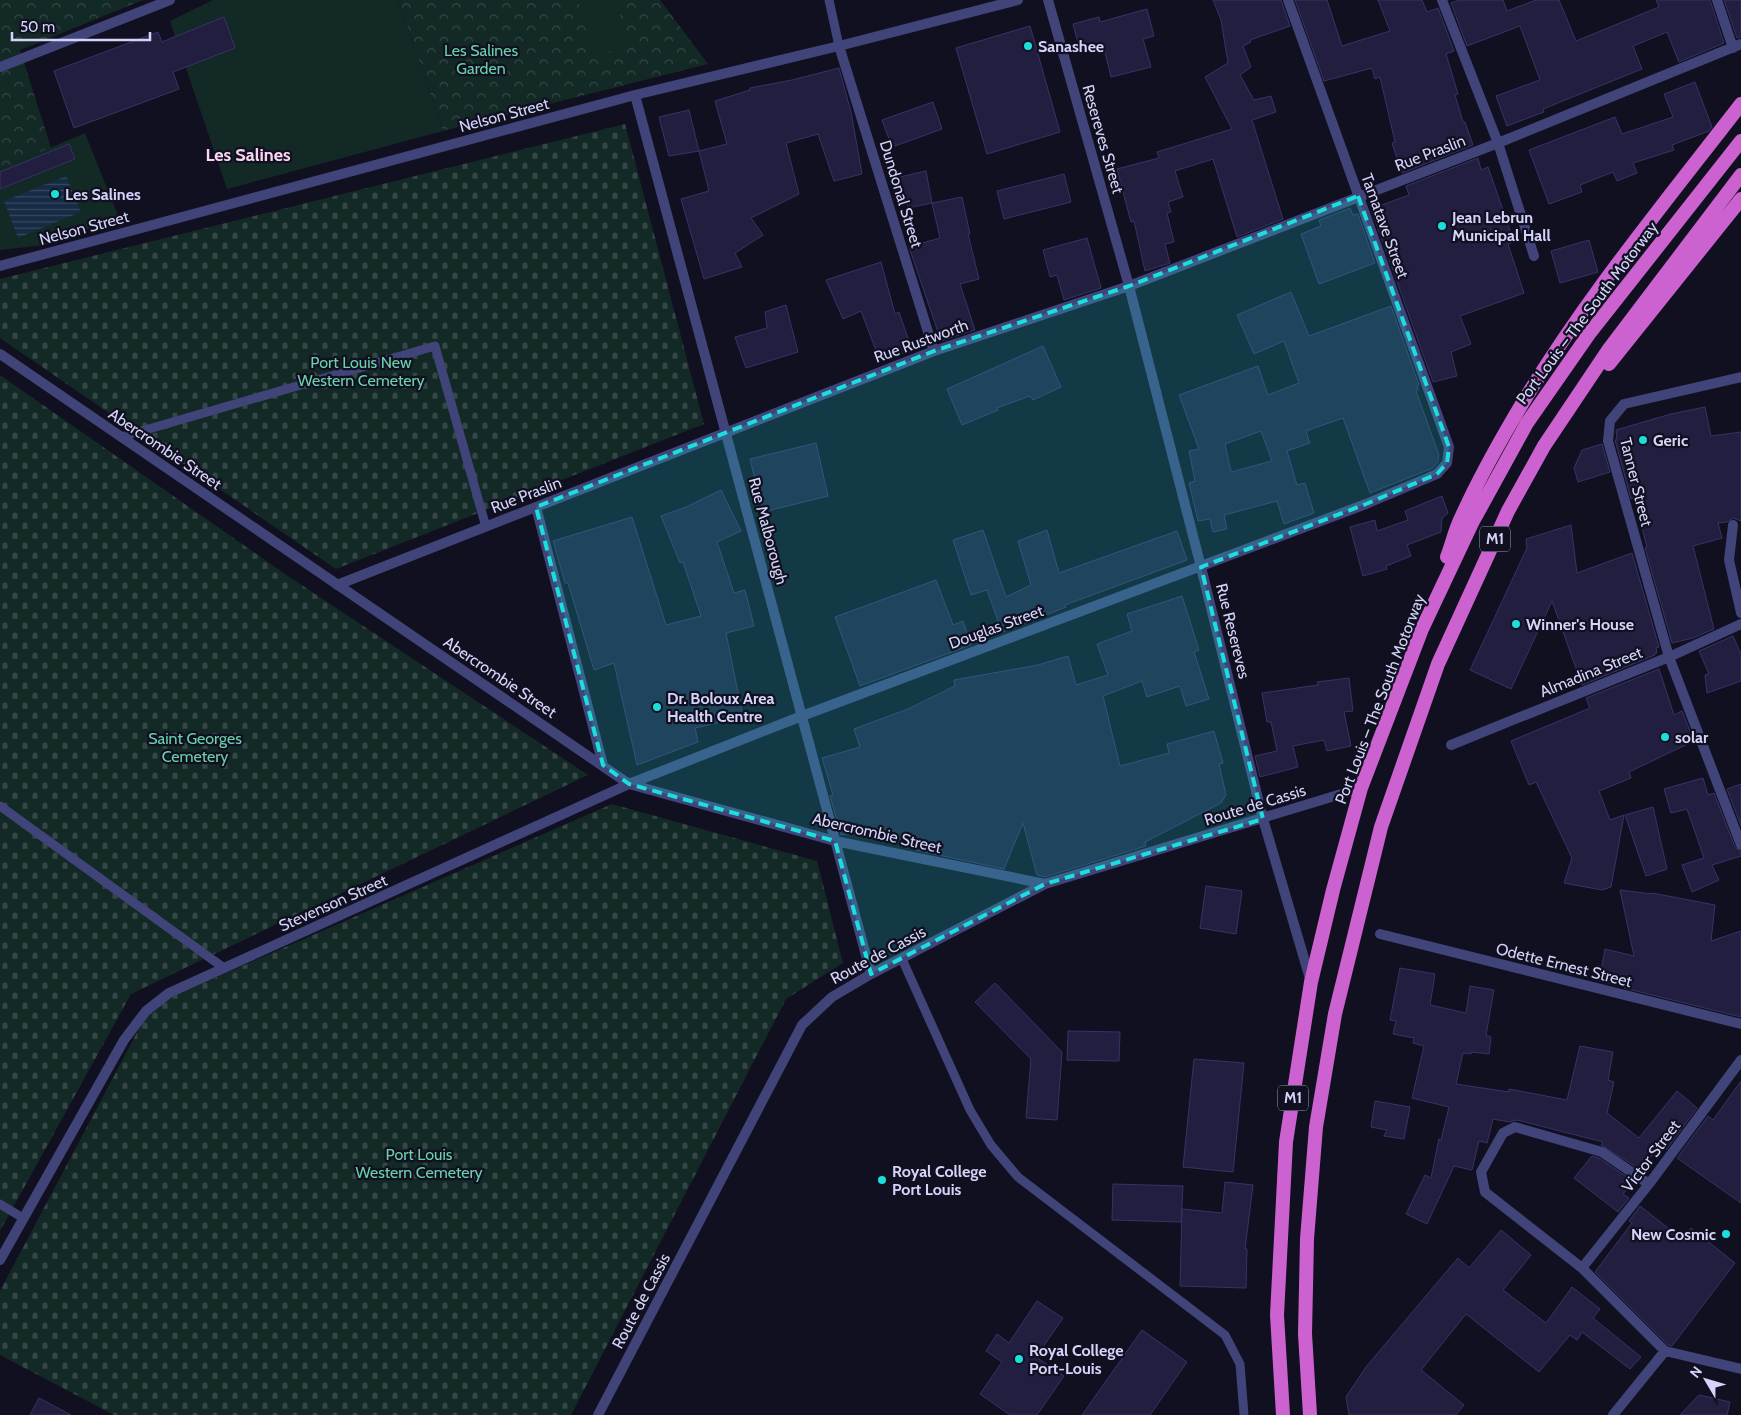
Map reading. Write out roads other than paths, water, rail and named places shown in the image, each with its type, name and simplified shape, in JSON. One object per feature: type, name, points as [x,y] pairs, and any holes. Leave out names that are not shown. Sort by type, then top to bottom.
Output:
[{"type":"highway","points":[[1422,629],[1460,519],[1495,450],[1543,369],[1629,249],[1741,104]]},
{"type":"highway","name":"Port Louis – The South Motorway","points":[[1283,1415],[1277,1315],[1286,1142],[1311,982],[1360,788],[1422,629],[1472,522],[1527,423],[1589,334],[1741,141]]},
{"type":"highway","name":"M1","points":[[1310,1415],[1305,1334],[1306,1239],[1316,1127],[1339,996],[1381,827],[1438,664],[1508,511],[1544,446],[1609,349],[1741,175]]},
{"type":"highway","points":[[1544,446],[1741,199]]},
{"type":"street","points":[[0,67],[156,3],[170,0]]},
{"type":"street","name":"Nelson Street","points":[[0,266],[635,95],[839,46],[1018,0]]},
{"type":"street","name":"Resereves Street","points":[[1048,0],[1129,286]]},
{"type":"street","name":"Tamatave Street","points":[[1201,567],[1366,504],[1437,474],[1447,463],[1449,447],[1288,0]]},
{"type":"street","points":[[1442,0],[1498,143],[1534,256]]},
{"type":"street","points":[[1717,0],[1737,46]]},
{"type":"street","name":"Dundonal Street","points":[[839,46],[934,350]]},
{"type":"street","name":"Rue Praslin","points":[[1129,286],[1498,143],[1737,46]]},
{"type":"street","name":"Rue Malborough","points":[[635,95],[871,974]]},
{"type":"street","name":"Rue Rustworth","points":[[726,432],[934,350],[1129,286]]},
{"type":"street","name":"Rue Resereves","points":[[1129,286],[1263,819],[1311,982]]},
{"type":"street","name":"Abercrombie Street","points":[[0,354],[629,784],[835,841],[1045,884]]},
{"type":"street","name":"Tanner Street","points":[[1741,377],[1624,404],[1610,421],[1608,441],[1670,657],[1741,845]]},
{"type":"street","name":"Rue Praslin","points":[[337,585],[726,432]]},
{"type":"street","points":[[536,507],[603,765]]},
{"type":"street","points":[[1733,524],[1729,560],[1741,613]]},
{"type":"street","name":"Douglas Street","points":[[802,716],[1201,567]]},
{"type":"street","name":"Almadina Street","points":[[1451,745],[1670,657],[1741,624]]},
{"type":"street","name":"Stevenson Street","points":[[0,1260],[124,1040],[146,1011],[169,993],[629,784],[802,716]]},
{"type":"street","name":"Route de Cassis","points":[[598,1415],[802,1025],[832,997],[871,974],[1045,884],[1360,788]]},
{"type":"street","name":"Odette Ernest Street","points":[[1380,934],[1741,1024]]},
{"type":"street","name":"Victor Street","points":[[1582,1268],[1649,1184],[1741,1060]]},
{"type":"street","points":[[1649,1184],[1602,1152],[1514,1127],[1503,1132],[1481,1172],[1485,1192],[1582,1268],[1665,1351],[1741,1369]]},
{"type":"street","points":[[1613,1415],[1665,1351]]},
{"type":"lane","points":[[829,0],[839,46]]},
{"type":"lane","points":[[121,438],[435,346],[486,527]]},
{"type":"lane","points":[[0,806],[224,968]]},
{"type":"lane","points":[[902,959],[970,1110],[992,1145],[1018,1177],[1225,1335],[1240,1364],[1244,1415]]},
{"type":"lane","points":[[0,1204],[23,1218]]},
{"type":"lane","points":[[1237,1415],[1242,1401]]},
{"type":"water","points":[[66,176],[81,212],[18,238],[4,201]]},
{"type":"place","name":"Sanashee","points":[[1028,46]]},
{"type":"place","name":"Les Salines","points":[[55,194]]},
{"type":"place","name":"Jean Lebrun Municipal Hall","points":[[1442,226]]},
{"type":"place","name":"Geric","points":[[1643,440]]},
{"type":"place","name":"Winner's House","points":[[1516,624]]},
{"type":"place","name":"Dr. Boloux Area Health Centre","points":[[657,707]]},
{"type":"place","name":"solar","points":[[1665,737]]},
{"type":"place","name":"Royal College Port Louis","points":[[882,1180]]},
{"type":"place","name":"New Cosmic","points":[[1726,1234]]},
{"type":"place","name":"Royal College Port-Louis","points":[[1019,1359]]},
{"type":"district","name":"Les Salines","points":[[248,155]]},
{"type":"park label","name":"Les Salines Garden","points":[[481,59]]},
{"type":"park label","name":"Port Louis New Western Cemetery","points":[[361,371]]},
{"type":"park label","name":"Saint Georges Cemetery","points":[[195,747]]},
{"type":"park label","name":"Port Louis Western Cemetery","points":[[419,1163]]}]
